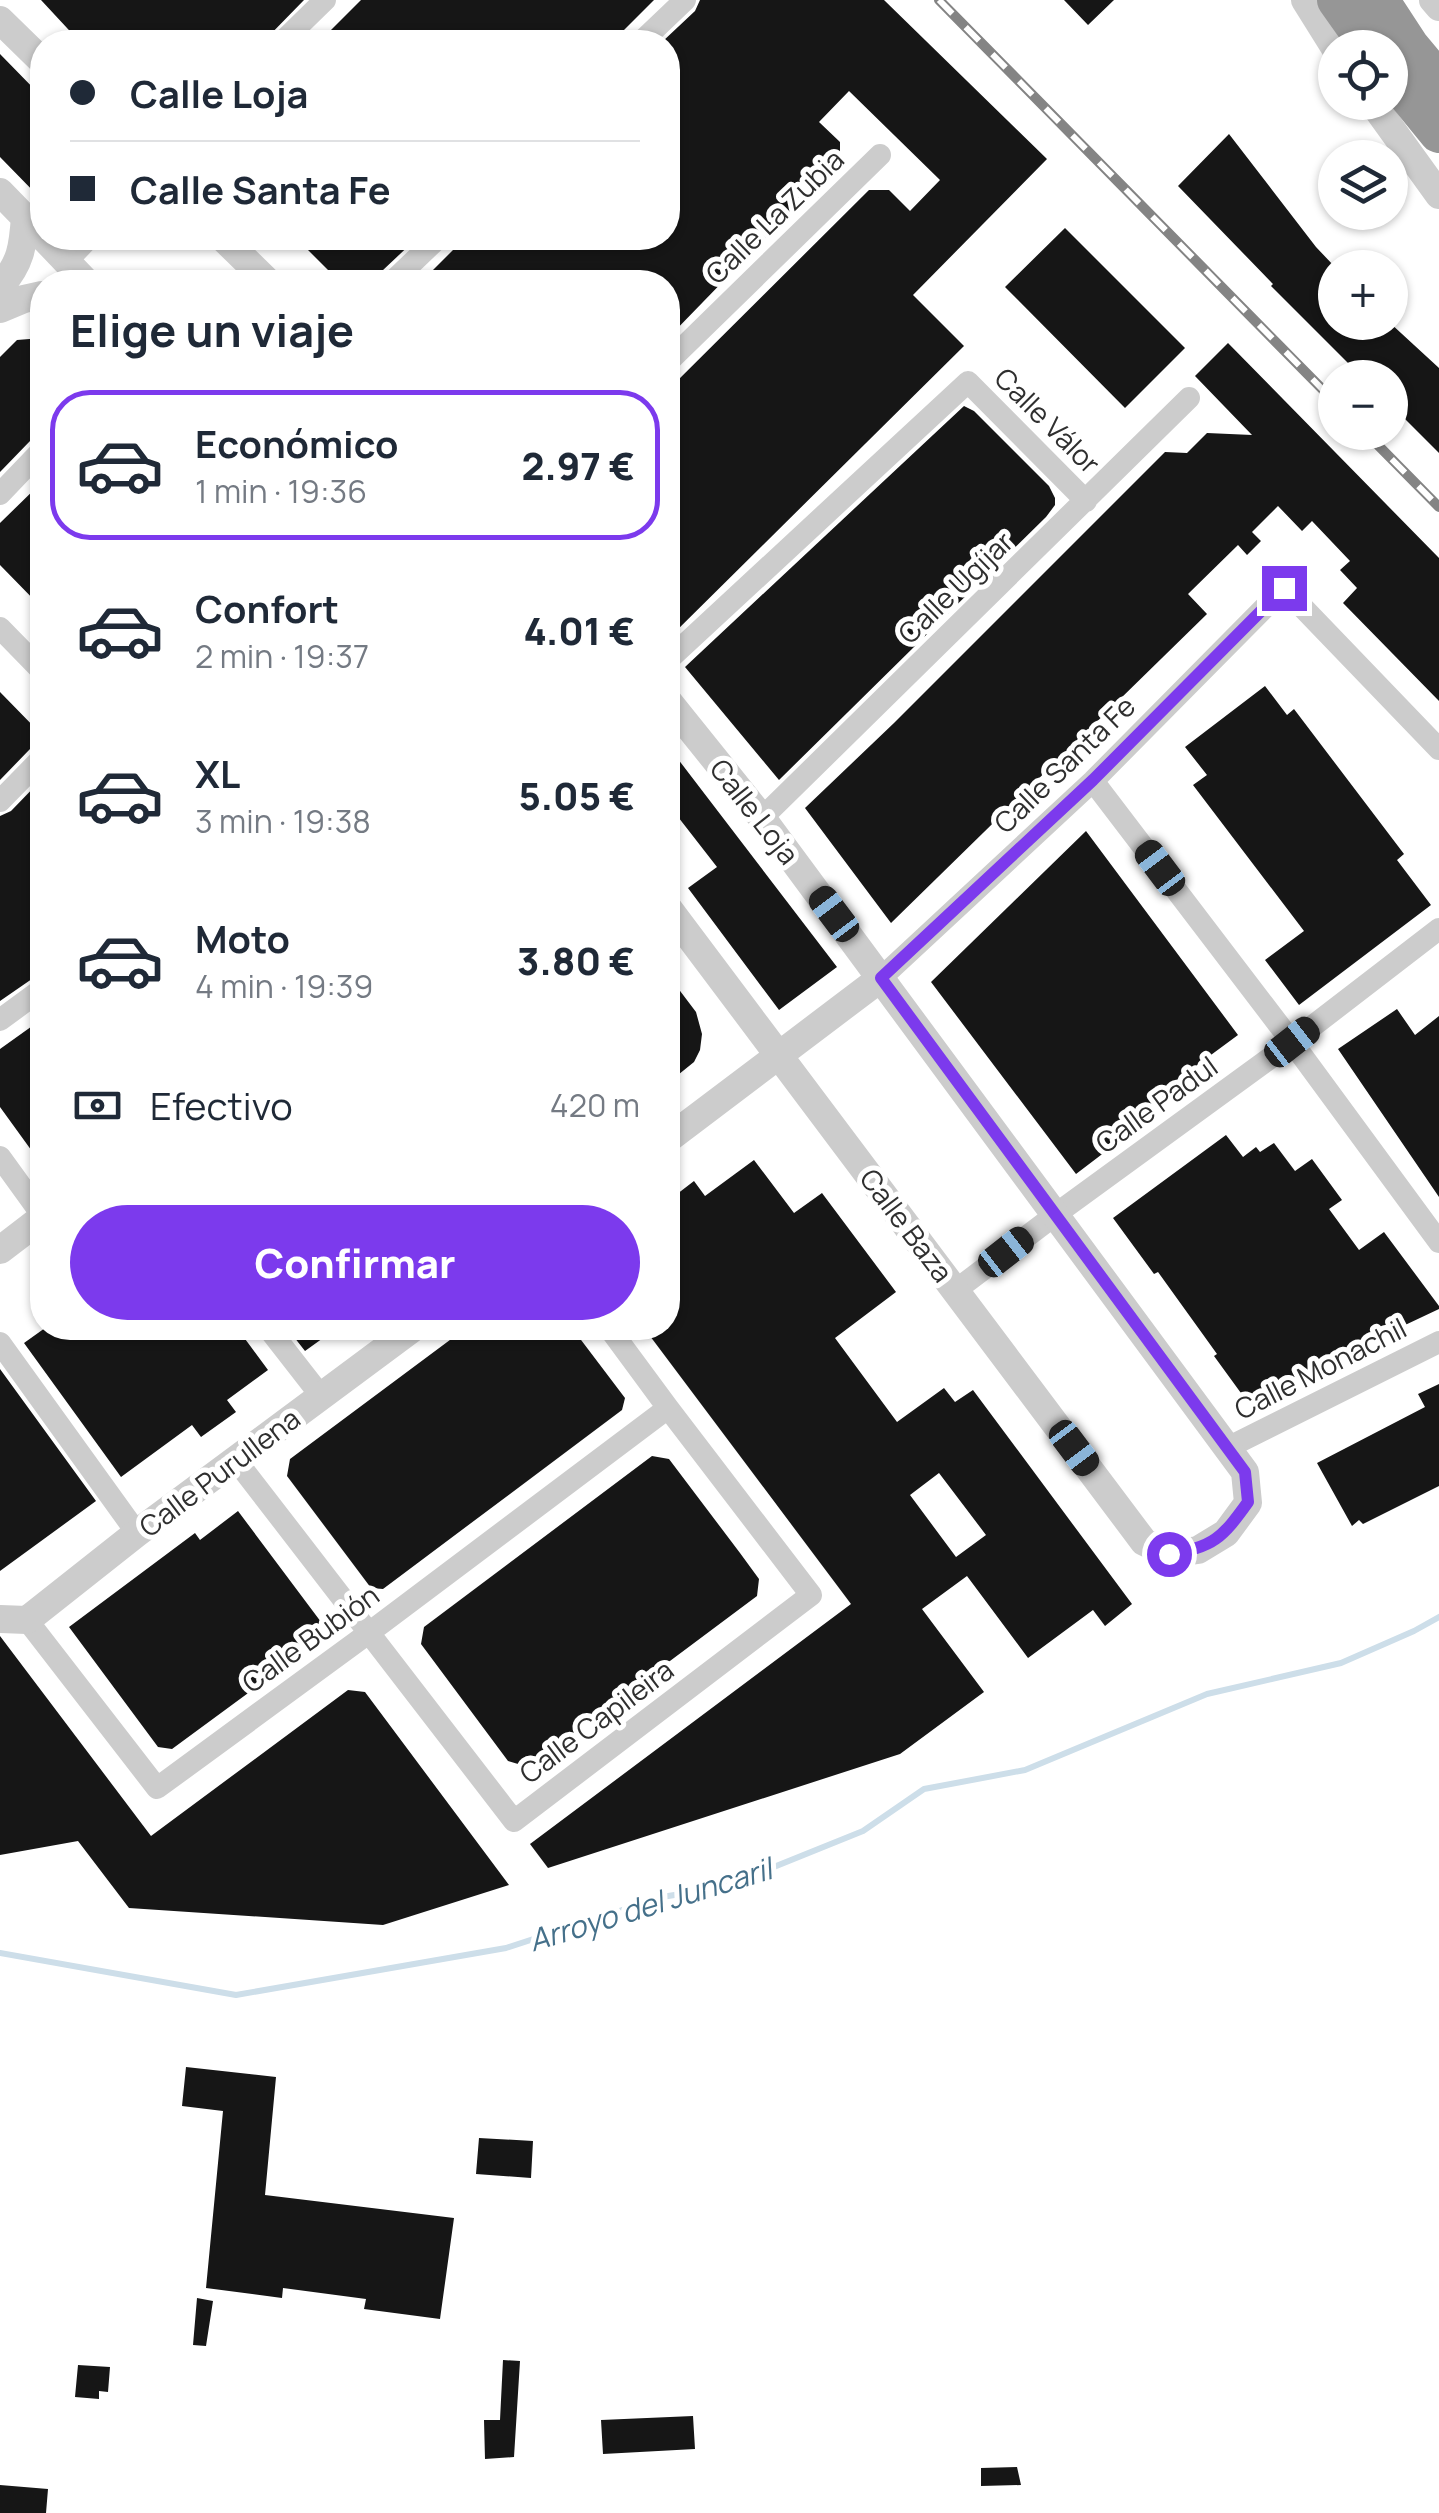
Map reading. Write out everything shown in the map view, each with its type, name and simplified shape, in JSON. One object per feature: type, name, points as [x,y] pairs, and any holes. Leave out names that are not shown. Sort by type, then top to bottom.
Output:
[{"type":"highway","points":[[1338,0],[1359,30]]},
{"type":"highway","points":[[1379,0],[1408,46],[1439,82]]},
{"type":"highway","points":[[1408,95],[1439,133]]},
{"type":"street","points":[[294,30],[324,0]]},
{"type":"street","points":[[654,30],[685,0]]},
{"type":"street","points":[[1305,0],[1324,30]]},
{"type":"street","points":[[1433,0],[1439,7]]},
{"type":"street","points":[[0,20],[30,49]]},
{"type":"street","points":[[1385,120],[1439,194]]},
{"type":"street","name":"Calle La Zubia","points":[[680,350],[880,155]]},
{"type":"street","points":[[0,192],[30,223]]},
{"type":"street","points":[[0,287],[16,268],[30,238]]},
{"type":"street","points":[[53,250],[68,270]]},
{"type":"street","points":[[235,250],[256,270]]},
{"type":"street","points":[[405,270],[425,250]]},
{"type":"street","points":[[0,309],[30,298]]},
{"type":"street","name":"Calle Válor","points":[[680,649],[968,382],[1086,501]]},
{"type":"street","name":"Calle Ugíjar","points":[[762,818],[1189,398]]},
{"type":"street","points":[[0,494],[30,463]]},
{"type":"street","name":"Calle Santa Fe","points":[[881,978],[1093,780],[1284,588],[1439,748]]},
{"type":"street","points":[[0,628],[30,659]]},
{"type":"street","name":"Calle Loja","points":[[680,716],[762,818],[1245,1472],[1248,1502],[1226,1532],[1198,1550],[1169,1554],[1144,1542]]},
{"type":"street","points":[[0,802],[30,771]]},
{"type":"street","points":[[1093,780],[1439,1242]]},
{"type":"street","name":"Calle Baza","points":[[680,924],[1144,1542]]},
{"type":"street","name":"Calle Padul","points":[[956,1290],[1439,929]]},
{"type":"street","points":[[680,1130],[881,978]]},
{"type":"street","points":[[0,1020],[30,998]]},
{"type":"street","points":[[0,1157],[30,1199]]},
{"type":"street","points":[[0,1250],[30,1226]]},
{"type":"street","points":[[277,1340],[320,1396]]},
{"type":"street","name":"Calle Purullena","points":[[14,1620],[396,1340]]},
{"type":"street","name":"Calle Capileira","points":[[235,1459],[514,1821],[811,1594],[618,1340]]},
{"type":"street","name":"Calle Monachil","points":[[1227,1448],[1439,1342]]},
{"type":"street","points":[[0,1343],[137,1532]]},
{"type":"street","name":"Calle Bubión","points":[[14,1620],[158,1788],[668,1408]]},
{"type":"building","points":[[41,0],[304,0],[275,30],[69,30]]},
{"type":"building","points":[[361,0],[654,0],[624,30],[331,30]]},
{"type":"building","points":[[700,0],[884,0],[1047,159],[913,295],[964,346],[680,627],[680,378],[869,190],[889,190],[910,211],[940,180],[849,91],[819,122],[840,142],[840,161],[680,326],[680,270],[433,270],[453,250],[680,250],[680,30],[675,30],[695,11]]},
{"type":"building","points":[[1064,0],[1114,0],[1088,25]]},
{"type":"building","points":[[0,54],[30,85],[30,188],[0,157]]},
{"type":"building","points":[[1229,134],[1319,250],[1318,333],[1271,286],[1178,186]]},
{"type":"building","points":[[1065,228],[1185,348],[1125,408],[1005,287]]},
{"type":"building","points":[[308,250],[404,250],[383,270],[328,270]]},
{"type":"building","points":[[30,339],[30,441],[0,472],[0,357],[17,340]]},
{"type":"building","points":[[1408,339],[1439,368],[1439,453],[1408,422],[1408,360],[1345,360],[1325,340]]},
{"type":"building","points":[[1228,343],[1318,435],[1318,450],[1333,450],[1439,558],[1439,701],[1343,603],[1357,588],[1340,570],[1350,561],[1312,521],[1302,531],[1278,506],[1252,532],[1261,541],[1247,555],[1238,545],[1188,594],[1207,614],[891,923],[805,808],[1165,452],[1187,453],[1207,433],[1252,435],[1195,376]]},
{"type":"building","points":[[964,406],[974,411],[1049,486],[1055,505],[779,780],[685,667]]},
{"type":"building","points":[[30,494],[30,596],[0,565],[0,523]]},
{"type":"building","points":[[1265,686],[1287,715],[1294,709],[1404,854],[1397,860],[1431,905],[1299,1005],[1265,960],[1304,931],[1193,785],[1207,775],[1185,747]]},
{"type":"building","points":[[0,692],[30,723],[30,749],[0,780]]},
{"type":"building","points":[[680,762],[837,967],[779,1010],[688,888],[717,867],[680,819]]},
{"type":"building","points":[[30,791],[30,980],[0,1001],[0,816],[11,811]]},
{"type":"building","points":[[1086,831],[1238,1035],[1177,1080],[1185,1091],[1076,1174],[931,982]]},
{"type":"building","points":[[680,991],[696,1012],[702,1034],[694,1062],[680,1073]]},
{"type":"building","points":[[1397,1009],[1415,1035],[1439,1016],[1439,1197],[1338,1049]]},
{"type":"building","points":[[30,1028],[30,1148],[0,1107],[0,1049]]},
{"type":"building","points":[[1226,1135],[1243,1157],[1256,1147],[1260,1152],[1274,1143],[1295,1171],[1312,1159],[1342,1200],[1329,1209],[1359,1250],[1384,1232],[1439,1309],[1246,1400],[1158,1272],[1154,1274],[1113,1218]]},
{"type":"building","points":[[754,1160],[794,1213],[822,1193],[896,1292],[835,1338],[897,1422],[944,1388],[955,1402],[973,1390],[1132,1604],[1105,1626],[1093,1610],[1028,1658],[967,1576],[922,1609],[984,1692],[900,1754],[548,1868],[530,1844],[851,1604],[653,1340],[680,1340],[680,1192],[694,1181],[705,1196]],"holes":[[[939,1473],[986,1535],[956,1557],[910,1495]]]},
{"type":"building","points":[[30,1339],[246,1340],[268,1370],[227,1400],[236,1412],[201,1437],[192,1425],[121,1477],[24,1343]]},
{"type":"building","points":[[296,1340],[320,1340],[305,1351]]},
{"type":"building","points":[[450,1340],[581,1340],[625,1398],[622,1410],[383,1589],[371,1588],[287,1476],[290,1459]]},
{"type":"building","points":[[0,1369],[96,1501],[0,1571]]},
{"type":"building","points":[[1439,1384],[1439,1486],[1352,1526],[1317,1463],[1425,1407],[1418,1394]]},
{"type":"building","points":[[652,1456],[669,1459],[740,1553],[759,1579],[757,1596],[528,1767],[508,1761],[421,1644],[424,1627]]},
{"type":"building","points":[[238,1511],[321,1622],[319,1641],[172,1749],[158,1747],[69,1627],[195,1533],[200,1540]]},
{"type":"building","points":[[0,1636],[151,1836],[348,1690],[365,1692],[509,1885],[383,1925],[129,1908],[78,1841],[0,1855]]},
{"type":"building","points":[[186,2067],[276,2077],[265,2195],[454,2218],[440,2319],[364,2309],[366,2299],[283,2288],[282,2298],[206,2288],[223,2111],[182,2106]]},
{"type":"building","points":[[479,2138],[533,2141],[531,2178],[476,2174]]},
{"type":"building","points":[[197,2298],[213,2301],[206,2346],[193,2345]]},
{"type":"building","points":[[503,2360],[520,2361],[514,2457],[485,2459],[484,2420],[500,2420]]},
{"type":"building","points":[[78,2365],[110,2367],[108,2392],[99,2391],[99,2399],[75,2397]]},
{"type":"building","points":[[693,2416],[695,2449],[603,2454],[601,2420]]},
{"type":"building","points":[[1017,2467],[1021,2485],[981,2486],[981,2468]]},
{"type":"building","points":[[0,2485],[48,2489],[46,2513],[0,2513]]},
{"type":"waterway","name":"Arroyo del Juncaril","points":[[0,1953],[236,1995],[506,1948],[662,1897],[724,1887],[863,1831],[924,1789],[1025,1770],[1207,1694],[1341,1663],[1439,1617]]},
{"type":"railway","points":[[939,0],[1318,385]]},
{"type":"railway","points":[[1383,450],[1439,507]]},
{"type":"route","points":[[1169,1554],[1198,1550],[1226,1532],[1248,1502],[1245,1472],[881,978],[1093,780],[1284,588]]}]
